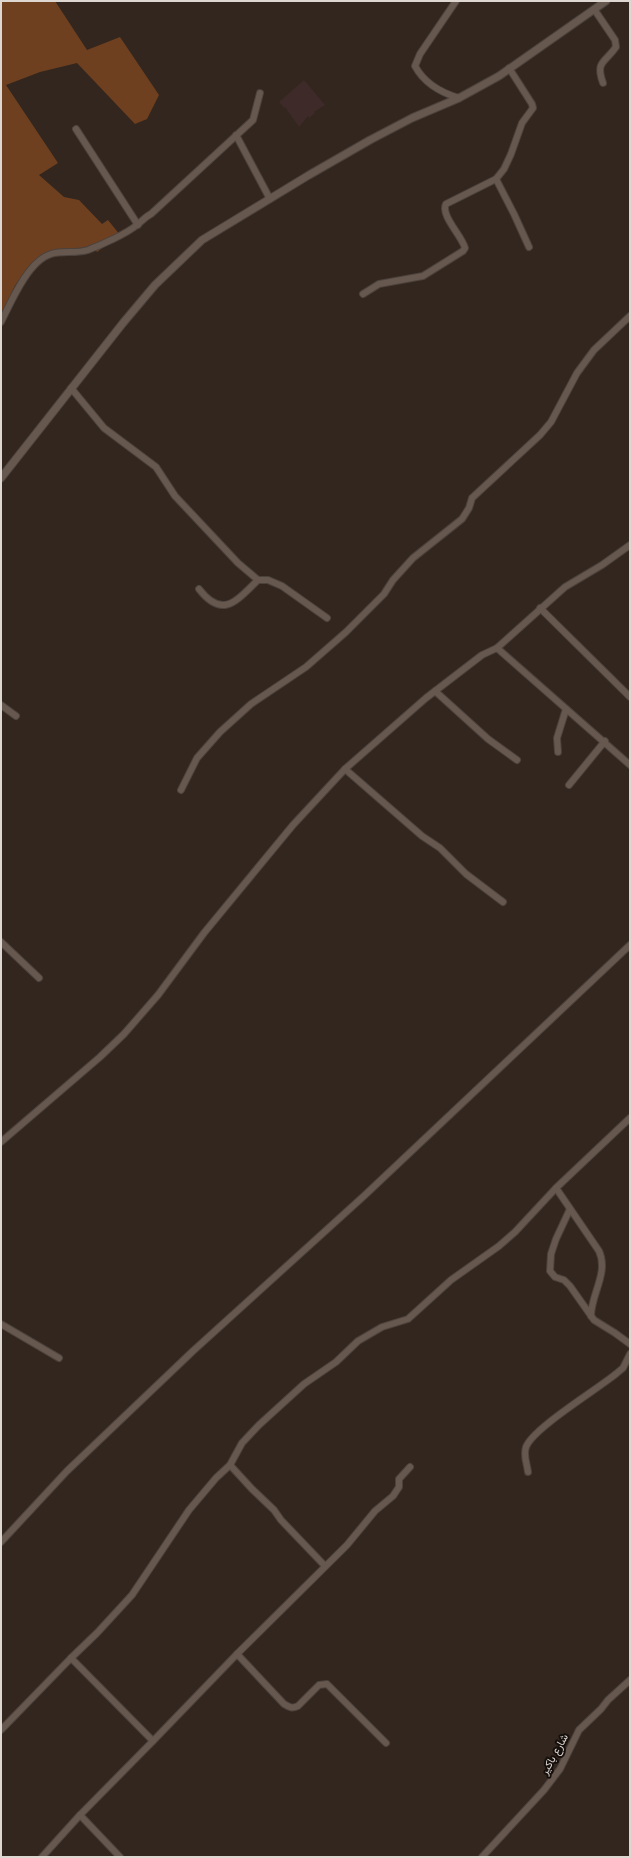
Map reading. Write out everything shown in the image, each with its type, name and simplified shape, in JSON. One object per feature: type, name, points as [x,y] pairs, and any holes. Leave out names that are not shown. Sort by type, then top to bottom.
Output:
[{"type":"street","points":[[456,1],[420,54],[415,66],[419,74],[443,93],[459,98]]},
{"type":"street","points":[[1,478],[71,388],[151,291],[202,240],[370,140],[412,118],[459,98],[509,68],[606,1]]},
{"type":"street","points":[[594,9],[616,40],[616,47],[599,67],[599,72],[603,83]]},
{"type":"street","points":[[363,294],[379,284],[423,276],[463,251],[465,248],[463,242],[445,213],[444,207],[446,204],[496,179],[504,169],[511,154],[522,123],[533,108],[532,104],[509,68]]},
{"type":"street","points":[[1,322],[16,293],[33,267],[41,260],[52,254],[86,251],[138,225],[143,218],[151,214],[253,120],[260,93]]},
{"type":"street","points":[[76,129],[138,225]]},
{"type":"street","points":[[236,135],[270,199]]},
{"type":"street","points":[[496,179],[529,247]]},
{"type":"street","points":[[181,790],[197,758],[220,732],[250,704],[306,667],[346,632],[384,594],[393,580],[413,558],[462,519],[469,508],[472,498],[540,435],[551,422],[577,373],[594,350],[630,316]]},
{"type":"street","points":[[71,388],[104,428],[156,467],[175,496],[238,563],[258,580],[268,580],[282,586],[327,618]]},
{"type":"street","points":[[1,1142],[100,1057],[124,1034],[158,995],[204,933],[293,825],[345,769],[435,691],[482,654],[497,648],[565,587],[630,545]]},
{"type":"street","points":[[200,590],[211,602],[219,605],[225,605],[244,594],[258,580]]},
{"type":"street","points":[[540,608],[630,697]]},
{"type":"street","points":[[497,648],[605,741],[630,765]]},
{"type":"street","points":[[435,691],[488,739],[517,760]]},
{"type":"street","points":[[1,705],[16,716]]},
{"type":"street","points":[[558,752],[557,738],[566,709]]},
{"type":"street","points":[[569,785],[605,741]]},
{"type":"street","points":[[345,769],[440,848],[466,874],[503,902]]},
{"type":"street","points":[[1,942],[39,978]]},
{"type":"street","points":[[1,1542],[73,1465],[193,1351],[365,1195],[630,945]]},
{"type":"street","points":[[1,1730],[97,1633],[132,1595],[189,1510],[216,1478],[230,1465],[242,1443],[304,1384],[336,1362],[369,1333],[382,1327],[408,1319],[414,1315],[451,1280],[480,1260],[515,1232],[556,1188],[630,1118]]},
{"type":"street","points":[[556,1188],[603,1259],[603,1268],[590,1316]]},
{"type":"street","points":[[570,1209],[551,1254],[550,1271],[555,1277],[564,1280],[570,1286],[594,1320],[630,1344]]},
{"type":"street","points":[[1,1324],[59,1358]]},
{"type":"street","points":[[528,1472],[524,1455],[529,1439],[556,1417],[623,1368],[630,1354]]},
{"type":"street","points":[[230,1465],[274,1510],[281,1520],[325,1566]]},
{"type":"street","points":[[42,1857],[80,1815],[237,1654],[347,1545],[375,1511],[393,1496],[399,1486],[399,1479],[410,1467]]},
{"type":"street","points":[[237,1654],[284,1704],[289,1707],[294,1708],[298,1706],[319,1685],[327,1684],[386,1743]]},
{"type":"street","points":[[71,1658],[153,1741]]},
{"type":"street","name":"شارع باكير","points":[[482,1857],[544,1790],[560,1768],[579,1730],[630,1680]]},
{"type":"street","points":[[80,1815],[120,1857]]},
{"type":"shaded area","points":[[1,1],[55,1],[87,50],[120,37],[159,95],[147,119],[135,124],[77,63],[40,72],[6,85],[58,163],[39,175],[64,197],[79,200],[102,224],[108,220],[120,235],[97,252],[93,247],[72,251],[41,262],[31,268],[16,284],[1,319]]},
{"type":"shaded area","points":[[304,80],[325,105],[314,112],[315,113],[309,118],[308,116],[299,127],[285,107],[284,108],[279,102]]}]
